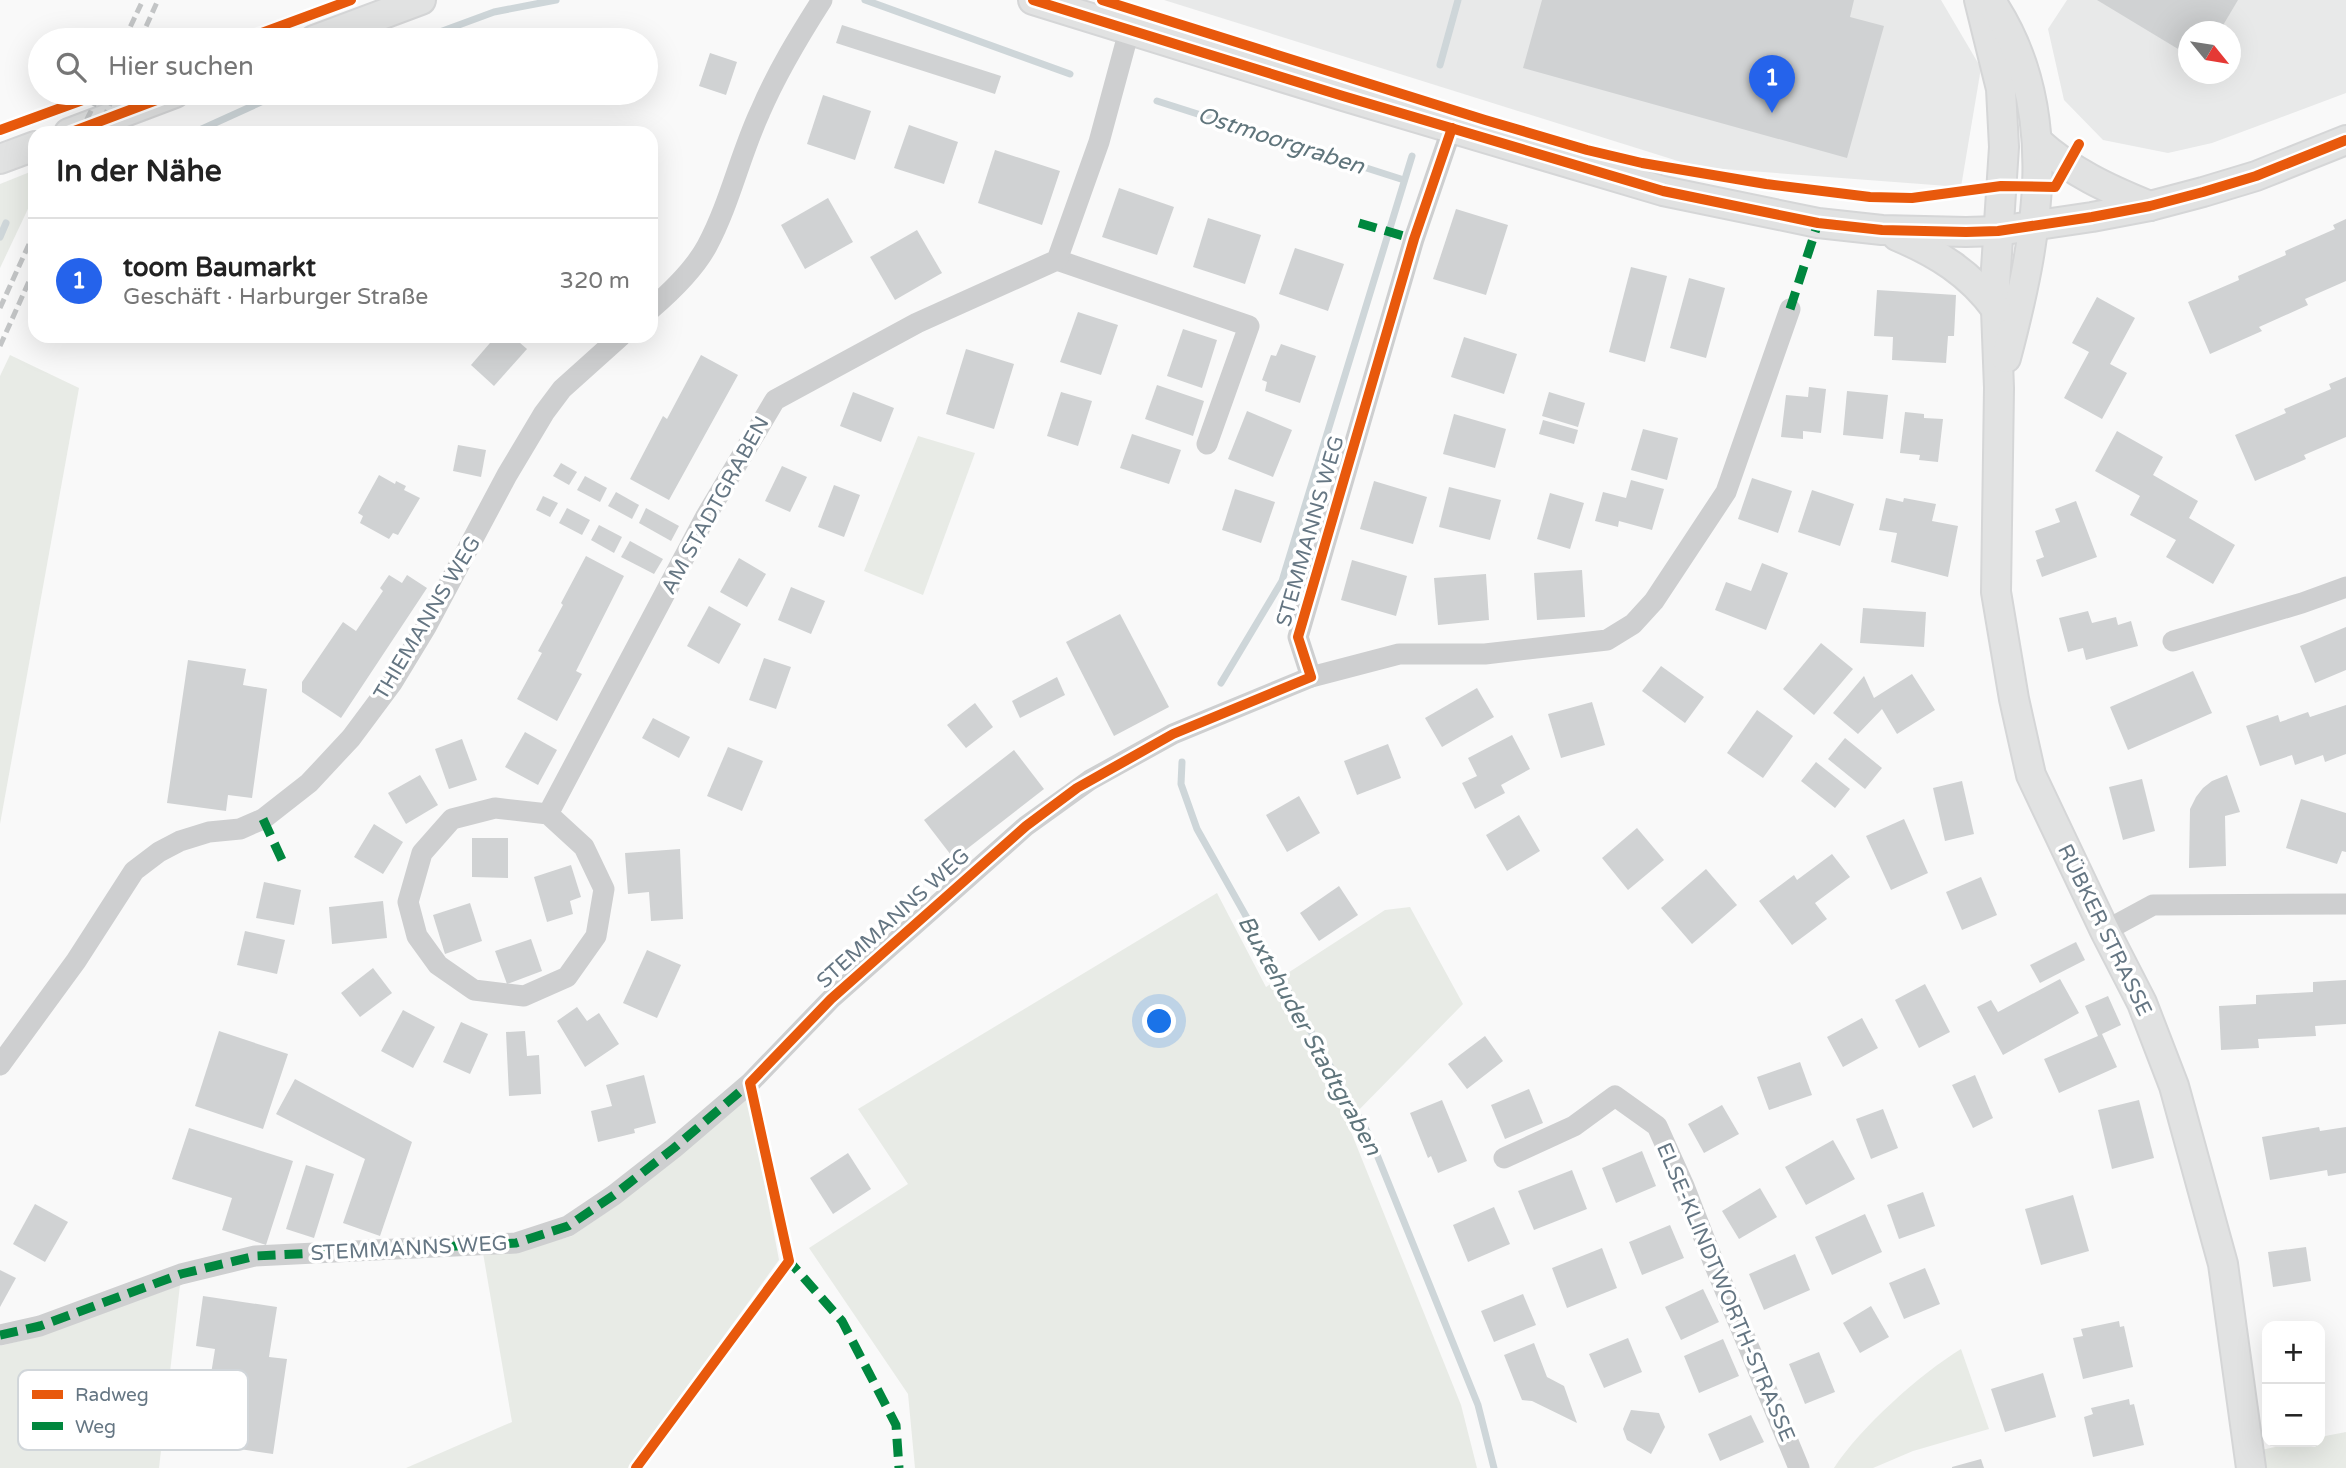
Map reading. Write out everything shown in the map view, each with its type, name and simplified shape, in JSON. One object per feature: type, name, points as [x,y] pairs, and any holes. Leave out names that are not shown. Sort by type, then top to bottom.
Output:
[{"type":"street","points":[[346,28],[421,0]]},
{"type":"street","points":[[658,303],[673,290],[706,248],[727,202],[759,114],[789,51],[822,0]]},
{"type":"street","points":[[1033,0],[1663,191],[1818,223],[1882,230],[1998,231],[2150,206],[2256,176],[2346,140]]},
{"type":"street","name":"RÜBKER STRASSE","points":[[1979,0],[2001,89],[2004,147],[1996,309],[1999,388],[1996,592],[2014,699],[2031,775],[2142,1003],[2174,1086],[2223,1264],[2250,1468]]},
{"type":"street","name":"RÜBKER STRASSE","points":[[1990,0],[2015,45],[2022,66],[2034,112],[2038,177],[2026,282],[1999,388]]},
{"type":"street","points":[[1129,31],[1099,142],[1057,260],[1249,326],[1207,444]]},
{"type":"street","points":[[88,126],[143,105]]},
{"type":"street","name":"STEMMANNS WEG","points":[[1311,677],[1298,637],[1414,239],[1452,128]]},
{"type":"street","points":[[2037,141],[2066,166],[2083,176],[2150,206]]},
{"type":"street","points":[[0,159],[28,149]]},
{"type":"street","points":[[1882,230],[1930,250],[1948,262],[1983,291],[1996,309]]},
{"type":"street","name":"AM STADTGRABEN","points":[[548,814],[706,516],[775,400],[916,323],[1057,260]]},
{"type":"street","name":"STEMMANNS WEG","points":[[0,1335],[40,1326],[181,1274],[255,1256],[516,1242],[568,1226],[614,1195],[674,1148],[750,1083],[831,999],[1026,826],[1077,788],[1173,734],[1311,677],[1399,654],[1485,654],[1607,639],[1633,624],[1654,601],[1726,492],[1790,309]]},
{"type":"street","name":"THIEMANNS WEG","points":[[0,1065],[76,961],[134,871],[159,852],[180,841],[209,832],[240,828],[263,819],[309,783],[351,738],[392,683],[426,627],[507,475],[544,413],[562,389],[613,343]]},
{"type":"street","points":[[2173,641],[2302,603],[2346,587]]},
{"type":"street","points":[[495,808],[548,814],[584,846],[604,889],[596,936],[567,977],[524,996],[474,990],[438,965],[418,936],[408,902],[422,853],[452,819],[495,808]]},
{"type":"street","points":[[2105,931],[2153,905],[2346,904]]},
{"type":"street","name":"ELSE-KLINDTWORTH-STRASSE","points":[[1504,1158],[1574,1126],[1615,1096],[1657,1126],[1800,1468]]},
{"type":"shaded area","points":[[1164,0],[1941,0],[1981,68],[1961,187],[1697,167]]},
{"type":"shaded area","points":[[2067,0],[2346,0],[2346,93],[2212,143],[2168,153],[2103,140],[2064,100],[2048,29]]},
{"type":"shaded area","points":[[28,173],[28,209],[0,268],[0,184]]},
{"type":"shaded area","points":[[10,355],[79,388],[0,824],[0,376]]},
{"type":"shaded area","points":[[918,436],[975,453],[923,595],[864,571]]},
{"type":"shaded area","points":[[1217,893],[1266,987],[1385,910],[1410,907],[1463,1004],[1347,1122],[1461,1405],[1477,1468],[915,1468],[908,1394],[809,1248],[908,1184],[858,1109]]},
{"type":"shaded area","points":[[747,1092],[779,1260],[628,1468],[406,1468],[512,1422],[483,1253],[518,1251],[572,1236],[620,1203]]},
{"type":"shaded area","points":[[180,1285],[170,1370],[18,1370],[18,1450],[161,1450],[159,1468],[0,1468],[0,1346],[43,1335]]},
{"type":"shaded area","points":[[1961,1349],[1989,1429],[1913,1451],[1873,1468],[1834,1468],[1859,1436],[1892,1403]]},
{"type":"shaded area","points":[[2346,1432],[2346,1468],[2264,1468],[2261,1450],[2275,1447],[2325,1447],[2325,1436]]},
{"type":"building","points":[[1542,0],[1854,0],[1850,17],[1884,26],[1847,158],[1523,68]]},
{"type":"building","points":[[2097,0],[2238,0],[2226,21],[2178,21],[2178,49]]},
{"type":"building","points":[[842,25],[1001,76],[995,94],[836,43]]},
{"type":"building","points":[[710,53],[737,62],[726,95],[699,86]]},
{"type":"building","points":[[823,95],[871,111],[855,160],[807,144]]},
{"type":"building","points":[[909,125],[958,142],[944,184],[894,168]]},
{"type":"building","points":[[995,150],[1060,171],[1042,225],[978,203]]},
{"type":"building","points":[[1119,188],[1174,207],[1157,255],[1102,237]]},
{"type":"building","points":[[828,198],[853,242],[805,269],[781,225]]},
{"type":"building","points":[[1456,209],[1508,225],[1486,295],[1433,279]]},
{"type":"building","points":[[1208,218],[1261,235],[1245,284],[1193,267]]},
{"type":"building","points":[[2346,219],[2346,281],[2305,299],[2308,305],[2259,327],[2262,331],[2210,354],[2188,302],[2239,280],[2238,276],[2286,255],[2285,251],[2335,229],[2333,225]]},
{"type":"building","points":[[917,230],[942,273],[895,300],[870,257]]},
{"type":"building","points":[[1295,248],[1344,264],[1328,311],[1279,294]]},
{"type":"building","points":[[1631,267],[1667,276],[1645,362],[1609,352]]},
{"type":"building","points":[[1689,278],[1725,288],[1706,358],[1670,348]]},
{"type":"building","points":[[1877,290],[1956,295],[1954,336],[1948,336],[1946,363],[1892,360],[1893,337],[1874,336]]},
{"type":"building","points":[[2097,297],[2135,318],[2110,364],[2127,373],[2102,419],[2064,398],[2089,352],[2072,343]]},
{"type":"building","points":[[1078,312],[1118,325],[1101,375],[1060,362]]},
{"type":"building","points":[[1183,329],[1217,340],[1202,388],[1167,376]]},
{"type":"building","points":[[1464,337],[1517,354],[1504,394],[1451,377]]},
{"type":"building","points":[[490,343],[520,343],[527,349],[494,386],[471,365]]},
{"type":"building","points":[[1281,344],[1316,356],[1300,403],[1265,391],[1267,382],[1262,380],[1271,355],[1276,356]]},
{"type":"building","points":[[966,349],[1014,364],[994,429],[946,414]]},
{"type":"building","points":[[701,355],[738,375],[669,500],[630,479],[663,416],[667,419]]},
{"type":"building","points":[[2346,377],[2346,437],[2304,455],[2306,459],[2255,481],[2235,435],[2286,413],[2284,409],[2331,389],[2329,384]]},
{"type":"building","points":[[1157,385],[1204,401],[1193,436],[1145,419]]},
{"type":"building","points":[[1809,387],[1826,389],[1821,433],[1803,431],[1803,439],[1781,437],[1786,395],[1808,397]]},
{"type":"building","points":[[1847,391],[1888,395],[1883,439],[1843,435]]},
{"type":"building","points":[[853,392],[894,408],[881,442],[840,426]]},
{"type":"building","points":[[1061,392],[1092,401],[1078,446],[1047,436]]},
{"type":"building","points":[[1549,392],[1585,403],[1578,427],[1542,416]]},
{"type":"building","points":[[1247,411],[1292,430],[1273,477],[1228,459]]},
{"type":"building","points":[[1905,412],[1924,414],[1924,418],[1943,419],[1938,462],[1919,460],[1920,455],[1900,453]]},
{"type":"building","points":[[1454,414],[1506,429],[1495,468],[1443,454]]},
{"type":"building","points":[[1543,420],[1578,430],[1574,444],[1539,434]]},
{"type":"building","points":[[1643,429],[1678,438],[1667,480],[1631,470]]},
{"type":"building","points":[[2117,431],[2163,457],[2153,475],[2198,501],[2189,518],[2235,545],[2213,584],[2166,557],[2176,540],[2130,515],[2140,496],[2095,471]]},
{"type":"building","points":[[1132,434],[1181,450],[1169,484],[1120,468]]},
{"type":"building","points":[[458,445],[486,450],[481,477],[453,471]]},
{"type":"building","points":[[561,463],[577,472],[569,485],[553,476]]},
{"type":"building","points":[[782,466],[807,477],[790,512],[765,501]]},
{"type":"building","points":[[379,475],[395,484],[396,481],[406,486],[404,490],[420,498],[398,535],[393,533],[389,539],[360,523],[363,516],[358,513]]},
{"type":"building","points":[[585,476],[607,488],[600,502],[577,490]]},
{"type":"building","points":[[1752,478],[1792,491],[1778,533],[1738,519]]},
{"type":"building","points":[[1631,480],[1664,489],[1652,530],[1619,521],[1618,527],[1595,521],[1603,492],[1626,498]]},
{"type":"building","points":[[1374,481],[1427,497],[1413,544],[1360,529]]},
{"type":"building","points":[[834,485],[860,495],[844,537],[818,527]]},
{"type":"building","points":[[1449,487],[1501,500],[1490,540],[1439,527]]},
{"type":"building","points":[[1235,489],[1275,502],[1261,543],[1222,530]]},
{"type":"building","points":[[1812,490],[1854,504],[1840,546],[1798,532]]},
{"type":"building","points":[[616,492],[639,505],[632,519],[608,506]]},
{"type":"building","points":[[1550,493],[1584,503],[1570,549],[1537,539]]},
{"type":"building","points":[[543,496],[558,503],[550,517],[536,510]]},
{"type":"building","points":[[1886,498],[1903,502],[1904,498],[1936,504],[1932,521],[1958,526],[1948,577],[1891,562],[1897,533],[1879,530]]},
{"type":"building","points":[[2076,501],[2097,557],[2042,577],[2036,560],[2044,557],[2035,531],[2060,522],[2055,509]]},
{"type":"building","points":[[567,508],[590,520],[582,535],[559,523]]},
{"type":"building","points":[[646,508],[679,526],[671,541],[639,523]]},
{"type":"building","points":[[599,525],[622,537],[614,553],[591,540]]},
{"type":"building","points":[[630,541],[663,559],[654,574],[621,557]]},
{"type":"building","points":[[586,556],[624,576],[576,671],[582,674],[557,721],[517,699],[542,653],[538,651]]},
{"type":"building","points":[[739,558],[766,574],[747,607],[720,592]]},
{"type":"building","points":[[1352,560],[1407,576],[1396,616],[1341,600]]},
{"type":"building","points":[[1762,563],[1788,573],[1766,630],[1715,610],[1726,582],[1751,591]]},
{"type":"building","points":[[1582,570],[1585,617],[1537,620],[1534,573]]},
{"type":"building","points":[[1486,574],[1489,620],[1438,625],[1434,578]]},
{"type":"building","points":[[389,575],[402,583],[407,575],[427,588],[341,718],[302,692],[302,682],[343,622],[356,631],[383,591],[380,588]]},
{"type":"building","points":[[791,587],[825,601],[811,634],[778,620]]},
{"type":"building","points":[[709,606],[741,624],[719,664],[687,646]]},
{"type":"building","points":[[1863,608],[1926,612],[1924,647],[1860,643]]},
{"type":"building","points":[[2088,611],[2092,623],[2116,617],[2118,625],[2131,621],[2138,646],[2086,660],[2083,648],[2068,652],[2059,618]]},
{"type":"building","points":[[1120,614],[1169,707],[1114,736],[1066,642]]},
{"type":"building","points":[[2346,627],[2346,670],[2315,683],[2300,646]]},
{"type":"building","points":[[1821,643],[1853,669],[1814,715],[1783,689]]},
{"type":"building","points":[[764,658],[791,667],[776,709],[749,700]]},
{"type":"building","points":[[188,660],[246,669],[243,685],[267,689],[252,798],[228,795],[226,811],[167,803]]},
{"type":"building","points":[[1661,666],[1704,697],[1685,723],[1642,691]]},
{"type":"building","points":[[2193,671],[2212,713],[2128,750],[2110,707]]},
{"type":"building","points":[[1912,674],[1935,710],[1897,734],[1882,709],[1858,734],[1833,713],[1864,676],[1874,698]]},
{"type":"building","points":[[1057,677],[1065,695],[1020,718],[1012,701]]},
{"type":"building","points":[[1477,688],[1494,717],[1442,747],[1425,718]]},
{"type":"building","points":[[1592,702],[1605,745],[1561,758],[1548,714]]},
{"type":"building","points":[[975,703],[993,727],[966,748],[947,725]]},
{"type":"building","points":[[2346,705],[2346,754],[2325,762],[2323,755],[2295,765],[2292,755],[2260,766],[2246,726],[2278,715],[2280,722],[2308,712],[2310,717]]},
{"type":"building","points":[[1757,710],[1793,736],[1763,778],[1727,753]]},
{"type":"building","points":[[653,718],[690,737],[679,758],[642,738]]},
{"type":"building","points":[[525,732],[557,750],[538,785],[505,767]]},
{"type":"building","points":[[1512,735],[1530,769],[1501,785],[1505,793],[1475,809],[1462,783],[1477,776],[1468,758]]},
{"type":"building","points":[[1845,738],[1882,768],[1865,789],[1828,759]]},
{"type":"building","points":[[462,739],[477,780],[449,789],[435,749]]},
{"type":"building","points":[[1388,744],[1401,778],[1357,795],[1344,761]]},
{"type":"building","points":[[728,747],[763,761],[742,811],[707,796]]},
{"type":"building","points":[[1014,750],[1044,789],[954,859],[924,820]]},
{"type":"building","points":[[1816,762],[1850,789],[1835,808],[1801,781]]},
{"type":"building","points":[[420,775],[438,805],[406,824],[388,793]]},
{"type":"building","points":[[2227,775],[2240,812],[2225,816],[2226,866],[2189,868],[2190,809],[2203,788]]},
{"type":"building","points":[[2142,779],[2155,831],[2123,840],[2109,787]]},
{"type":"building","points":[[1962,781],[1974,834],[1945,841],[1933,788]]},
{"type":"building","points":[[1299,796],[1320,833],[1287,852],[1266,815]]},
{"type":"building","points":[[2301,799],[2346,813],[2346,852],[2342,851],[2337,864],[2286,848]]},
{"type":"building","points":[[1519,815],[1540,851],[1507,871],[1486,835]]},
{"type":"building","points":[[1904,819],[1928,873],[1891,890],[1866,836]]},
{"type":"building","points":[[374,824],[403,842],[383,874],[354,857]]},
{"type":"building","points":[[1637,828],[1664,860],[1628,890],[1602,858]]},
{"type":"building","points":[[472,838],[508,838],[508,878],[472,877]]},
{"type":"building","points":[[680,849],[683,919],[651,921],[649,892],[628,894],[625,853]]},
{"type":"building","points":[[1832,854],[1850,877],[1815,903],[1827,919],[1792,945],[1759,901],[1794,875],[1797,880]]},
{"type":"building","points":[[571,865],[581,897],[570,901],[573,914],[547,922],[534,877]]},
{"type":"building","points":[[1706,869],[1737,905],[1692,944],[1661,908]]},
{"type":"building","points":[[1981,877],[1997,915],[1962,930],[1946,892]]},
{"type":"building","points":[[264,882],[301,890],[294,925],[256,918]]},
{"type":"building","points":[[1339,886],[1358,915],[1319,941],[1300,913]]},
{"type":"building","points":[[383,901],[387,938],[332,944],[329,907]]},
{"type":"building","points":[[470,903],[482,941],[445,954],[433,915]]},
{"type":"building","points":[[245,931],[285,940],[277,974],[237,965]]},
{"type":"building","points":[[531,939],[542,971],[507,984],[495,951]]},
{"type":"building","points":[[2076,942],[2085,960],[2040,983],[2030,965]]},
{"type":"building","points":[[647,950],[681,965],[657,1018],[623,1003]]},
{"type":"building","points":[[373,968],[392,993],[360,1017],[341,993]]},
{"type":"building","points":[[2060,979],[2079,1013],[2003,1055],[1977,1007],[1991,1000],[1998,1012]]},
{"type":"building","points":[[2346,980],[2346,1024],[2315,1026],[2316,1036],[2258,1039],[2259,1048],[2221,1050],[2219,1006],[2256,1004],[2256,995],[2313,992],[2313,982]]},
{"type":"building","points":[[1925,984],[1950,1032],[1919,1048],[1895,1000]]},
{"type":"building","points":[[2108,996],[2121,1025],[2102,1034],[2117,1067],[2059,1093],[2044,1059],[2098,1036],[2085,1006]]},
{"type":"building","points":[[577,1007],[587,1021],[599,1013],[619,1044],[585,1067],[557,1021]]},
{"type":"building","points":[[403,1010],[435,1027],[413,1068],[381,1051]]},
{"type":"building","points":[[1862,1018],[1878,1048],[1843,1067],[1827,1037]]},
{"type":"building","points":[[461,1022],[488,1034],[470,1074],[443,1062]]},
{"type":"building","points":[[219,1031],[288,1054],[263,1129],[195,1106]]},
{"type":"building","points":[[525,1031],[527,1056],[539,1055],[541,1094],[509,1096],[506,1032]]},
{"type":"building","points":[[1485,1036],[1503,1061],[1467,1089],[1448,1064]]},
{"type":"building","points":[[1800,1062],[1812,1095],[1769,1110],[1757,1077]]},
{"type":"building","points":[[644,1075],[656,1123],[634,1129],[635,1133],[598,1142],[591,1111],[612,1106],[606,1085]]},
{"type":"building","points":[[1975,1075],[1993,1118],[1973,1128],[1952,1085]]},
{"type":"building","points":[[295,1079],[412,1142],[380,1236],[343,1223],[365,1159],[276,1114]]},
{"type":"building","points":[[1529,1089],[1543,1123],[1505,1139],[1491,1105]]},
{"type":"building","points":[[1442,1100],[1467,1161],[1438,1173],[1431,1156],[1428,1158],[1410,1113]]},
{"type":"building","points":[[2139,1100],[2154,1158],[2112,1169],[2098,1110]]},
{"type":"building","points":[[1722,1105],[1739,1134],[1704,1153],[1688,1124]]},
{"type":"building","points":[[1883,1109],[1898,1148],[1871,1159],[1856,1119]]},
{"type":"building","points":[[2319,1127],[2320,1131],[2346,1127],[2346,1173],[2328,1176],[2327,1170],[2270,1180],[2262,1137]]},
{"type":"building","points":[[189,1128],[293,1161],[266,1245],[222,1230],[232,1198],[172,1179]]},
{"type":"building","points":[[1833,1140],[1855,1179],[1806,1205],[1785,1167]]},
{"type":"building","points":[[1642,1151],[1656,1186],[1616,1203],[1602,1168]]},
{"type":"building","points":[[848,1153],[871,1189],[833,1214],[810,1178]]},
{"type":"building","points":[[306,1165],[334,1174],[314,1238],[286,1229]]},
{"type":"building","points":[[1572,1170],[1587,1209],[1534,1230],[1518,1191]]},
{"type":"building","points":[[1760,1188],[1777,1217],[1739,1239],[1722,1211]]},
{"type":"building","points":[[1923,1192],[1935,1226],[1899,1239],[1887,1205]]},
{"type":"building","points":[[2073,1195],[2089,1251],[2041,1265],[2025,1209]]},
{"type":"building","points":[[35,1204],[68,1222],[45,1262],[13,1244]]},
{"type":"building","points":[[1494,1207],[1510,1244],[1468,1262],[1453,1225]]},
{"type":"building","points":[[1865,1214],[1882,1252],[1832,1275],[1815,1237]]},
{"type":"building","points":[[1670,1225],[1684,1258],[1642,1275],[1629,1242]]},
{"type":"building","points":[[2306,1247],[2311,1281],[2273,1287],[2268,1252]]},
{"type":"building","points":[[1602,1248],[1617,1288],[1567,1308],[1552,1268]]},
{"type":"building","points":[[1795,1254],[1810,1290],[1764,1310],[1749,1274]]},
{"type":"building","points":[[1925,1268],[1940,1304],[1904,1319],[1889,1283]]},
{"type":"building","points":[[0,1270],[16,1278],[0,1307]]},
{"type":"building","points":[[1703,1289],[1719,1322],[1681,1340],[1665,1307]]},
{"type":"building","points":[[1523,1294],[1536,1325],[1494,1342],[1481,1311]]},
{"type":"building","points":[[203,1296],[277,1307],[269,1357],[287,1359],[273,1454],[246,1450],[248,1370],[212,1370],[215,1349],[196,1346]]},
{"type":"building","points":[[1871,1306],[1889,1337],[1860,1353],[1843,1323]]},
{"type":"building","points":[[2119,1321],[2120,1327],[2124,1326],[2133,1367],[2083,1379],[2073,1338],[2083,1336],[2081,1329]]},
{"type":"building","points":[[1628,1338],[1642,1372],[1604,1388],[1589,1354]]},
{"type":"building","points":[[1723,1339],[1739,1376],[1699,1393],[1684,1356]]},
{"type":"building","points":[[1534,1343],[1547,1377],[1564,1386],[1577,1423],[1532,1401],[1522,1400],[1504,1355]]},
{"type":"building","points":[[1819,1352],[1835,1392],[1805,1404],[1789,1364]]},
{"type":"building","points":[[2043,1373],[2056,1417],[2005,1432],[1991,1389]]},
{"type":"building","points":[[2129,1399],[2130,1405],[2134,1404],[2144,1445],[2093,1457],[2084,1417],[2093,1414],[2091,1408]]},
{"type":"building","points":[[1631,1410],[1659,1413],[1665,1427],[1651,1454],[1627,1440],[1623,1429]]},
{"type":"building","points":[[1751,1415],[1764,1442],[1720,1461],[1708,1434]]},
{"type":"building","points":[[1981,1459],[1984,1468],[1952,1468],[1952,1467]]},
{"type":"waterway","name":"Ostmoorgraben","points":[[451,28],[494,12],[556,0]]},
{"type":"waterway","name":"Ostmoorgraben","points":[[865,0],[1070,74]]},
{"type":"waterway","name":"Buxtehuder Stadtgraben","points":[[1440,65],[1458,0]]},
{"type":"waterway","name":"Ostmoorgraben","points":[[1157,101],[1404,180]]},
{"type":"waterway","name":"Ostmoorgraben","points":[[208,126],[255,105]]},
{"type":"waterway","name":"Buxtehuder Stadtgraben","points":[[1221,683],[1282,581],[1412,156]]},
{"type":"waterway","points":[[0,237],[6,223]]},
{"type":"waterway","name":"Buxtehuder Stadtgraben","points":[[1182,762],[1181,784],[1197,829],[1369,1135],[1478,1405],[1494,1468]]},
{"type":"railway","points":[[130,28],[143,0]]},
{"type":"railway","points":[[145,28],[158,0]]},
{"type":"railway","points":[[84,126],[94,105]]},
{"type":"railway","points":[[100,126],[110,105]]},
{"type":"railway","points":[[0,308],[28,246]]},
{"type":"railway","points":[[0,346],[28,284]]},
{"type":"marked path","points":[[1359,223],[1414,239]]},
{"type":"marked path","points":[[1790,309],[1818,223]]},
{"type":"marked path","points":[[263,819],[282,860]]},
{"type":"marked path","points":[[0,1335],[40,1326],[181,1274],[255,1256],[516,1243],[568,1226],[614,1195],[674,1148],[750,1083]]},
{"type":"marked path","points":[[786,1265],[789,1261],[842,1321],[896,1425],[899,1468]]},
{"type":"cycle path","points":[[275,28],[351,0]]},
{"type":"cycle path","points":[[1033,0],[1663,191],[1818,223],[1882,230],[1998,231],[2150,206],[2256,176],[2346,140]]},
{"type":"cycle path","points":[[1102,0],[1587,150],[1642,163],[1766,184],[1870,197],[1912,198],[2001,186],[2055,187],[2079,144]]},
{"type":"cycle path","points":[[0,130],[69,105]]},
{"type":"cycle path","points":[[88,126],[143,105]]},
{"type":"cycle path","points":[[636,1468],[789,1261],[750,1083],[831,999],[1026,826],[1077,788],[1173,734],[1311,677],[1298,637],[1414,239],[1452,128]]},
{"type":"place","name":"toom Baumarkt","points":[[1772,113]]}]
